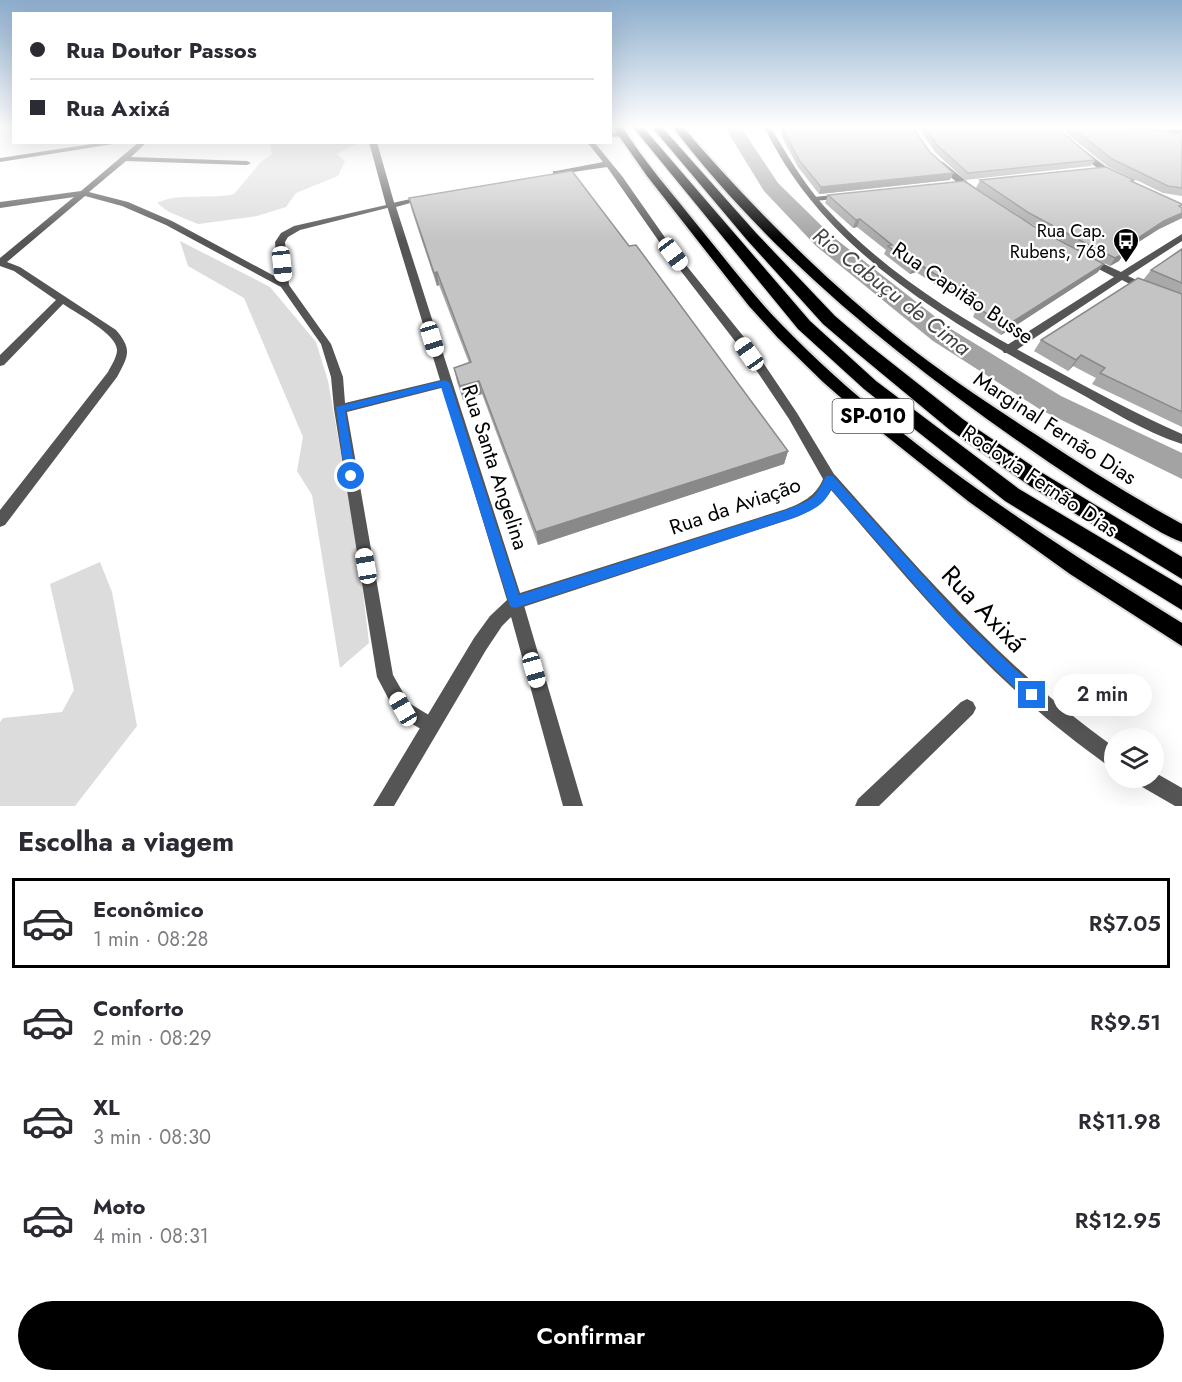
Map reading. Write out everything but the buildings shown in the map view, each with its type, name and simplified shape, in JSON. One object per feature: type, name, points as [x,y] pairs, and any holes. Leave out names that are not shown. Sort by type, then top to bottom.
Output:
[{"type":"highway","name":"SP-010","points":[[646,164],[701,237],[763,313],[783,335],[851,398],[924,459],[1065,560],[1182,635]]},
{"type":"highway","name":"Rodovia Fernão Dias","points":[[653,164],[804,325],[870,385],[1012,495],[1182,599]]},
{"type":"highway","name":"Rodovia Fernão Dias","points":[[689,164],[752,237],[829,320],[854,342],[957,425],[1037,480],[1182,569]]},
{"type":"highway","name":"Marginal Fernão Dias","points":[[710,164],[800,259],[882,333],[982,408],[1050,453],[1182,534]]},
{"type":"street","points":[[0,520],[5,506],[99,394],[121,360],[123,352],[112,332],[17,269],[1,262],[118,164]]},
{"type":"street","name":"Rua Santa Angelina","points":[[379,164],[445,383],[515,602],[573,806]]},
{"type":"street","points":[[551,174],[608,164]]},
{"type":"street","name":"Rua da Aviação","points":[[383,806],[480,644],[496,621],[515,602],[789,514],[816,503],[823,496],[830,479],[805,434],[730,325],[662,239],[608,164]]},
{"type":"street","name":"Rua Capitão Busse","points":[[790,164],[814,199],[863,248],[956,318],[1008,350],[1092,395],[1182,439]]},
{"type":"street","points":[[940,164],[982,197]]},
{"type":"street","points":[[1095,164],[1119,178]]},
{"type":"street","points":[[1092,171],[1103,170]]},
{"type":"street","points":[[953,186],[976,183]]},
{"type":"street","points":[[0,205],[83,193],[148,212],[284,285],[326,344],[337,377],[340,409],[385,677],[403,709],[430,726]]},
{"type":"street","points":[[284,285],[280,242],[284,235],[303,226],[438,195]]},
{"type":"street","points":[[814,199],[849,196]]},
{"type":"street","points":[[1008,350],[1182,237]]},
{"type":"street","points":[[1080,256],[1151,290]]},
{"type":"street","points":[[0,362],[62,300]]},
{"type":"street","points":[[340,409],[445,383]]},
{"type":"street","name":"Rua Axixá","points":[[830,479],[987,654],[1047,708],[1104,751]]},
{"type":"street","points":[[865,806],[967,708]]},
{"type":"street","points":[[1163,788],[1182,799]]},
{"type":"shaded area","points":[[260,164],[344,164],[338,176],[296,193],[286,207],[257,216],[198,224],[169,212],[157,203],[174,198],[234,194]]},
{"type":"shaded area","points":[[180,241],[270,287],[316,342],[328,381],[358,550],[369,643],[340,668],[312,495],[297,471],[303,437],[244,298],[188,266]]},
{"type":"shaded area","points":[[100,562],[112,592],[137,726],[75,806],[0,806],[0,722],[3,718],[62,712],[74,690],[50,584]]},
{"type":"waterway","name":"Rio Cabuçu de Cima","points":[[756,164],[771,187],[824,241],[942,335],[1051,403],[1182,467]]},
{"type":"place","name":"Rua Cap. Rubens, 768","points":[[1126,264]]},
{"type":"route","points":[[351,476],[340,409],[445,383],[515,602],[789,514],[816,503],[823,496],[830,479],[955,621],[1032,695]]}]
